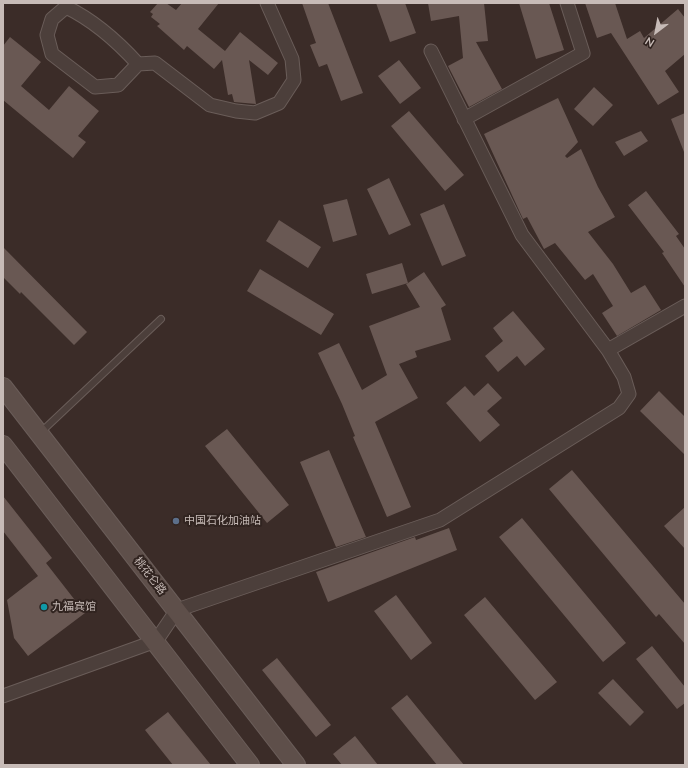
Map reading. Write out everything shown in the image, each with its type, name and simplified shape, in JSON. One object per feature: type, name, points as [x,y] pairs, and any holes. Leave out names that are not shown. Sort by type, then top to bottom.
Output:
[{"type":"main road","name":"桃花仑路","points":[[3,387],[296,765]]},
{"type":"main road","points":[[3,445],[156,641],[250,765]]},
{"type":"street","points":[[138,64],[127,52],[80,14],[66,8],[52,19],[47,35],[52,54],[95,87],[118,85],[138,64],[155,63],[210,104],[236,111],[255,113],[279,103],[294,80],[292,59],[267,3]]},
{"type":"street","points":[[464,119],[583,54],[567,3]]},
{"type":"street","points":[[3,696],[156,641],[177,610],[440,520],[619,408],[628,394],[624,376],[608,350],[522,235],[431,51]]},
{"type":"street","points":[[608,350],[685,306]]},
{"type":"lane","points":[[39,434],[161,319]]},
{"type":"building","points":[[158,3],[166,3],[176,10],[182,3],[219,3],[198,29],[225,51],[240,32],[278,63],[268,75],[249,60],[256,104],[234,102],[232,94],[228,95],[222,60],[214,69],[187,46],[184,50],[157,26],[160,24],[151,17],[153,14],[150,12]]},
{"type":"building","points":[[302,3],[328,3],[363,93],[341,101],[327,64],[319,67],[310,45],[316,43]]},
{"type":"building","points":[[376,3],[405,3],[416,33],[390,42]]},
{"type":"building","points":[[428,3],[484,3],[488,41],[476,42],[502,89],[469,107],[448,66],[463,58],[459,16],[431,21]]},
{"type":"building","points":[[519,3],[549,3],[564,50],[536,59]]},
{"type":"building","points":[[585,3],[615,3],[627,39],[640,31],[644,38],[678,9],[685,18],[685,54],[665,71],[679,92],[658,105],[611,33],[597,38]]},
{"type":"building","points":[[10,37],[41,62],[21,86],[49,110],[69,86],[99,111],[78,136],[86,142],[73,158],[3,100],[3,46]]},
{"type":"building","points":[[399,60],[421,88],[400,104],[378,76]]},
{"type":"building","points":[[594,87],[613,105],[593,126],[574,109]]},
{"type":"building","points":[[558,98],[578,142],[565,156],[567,158],[581,149],[598,187],[615,217],[588,232],[613,264],[631,293],[645,285],[661,310],[617,336],[602,313],[613,306],[593,274],[585,280],[555,243],[544,249],[527,217],[523,219],[484,134]]},
{"type":"building","points":[[409,111],[464,175],[445,191],[391,126]]},
{"type":"building","points":[[685,113],[685,152],[684,152],[671,119]]},
{"type":"building","points":[[641,131],[648,141],[624,156],[615,142]]},
{"type":"building","points":[[389,178],[411,225],[389,235],[367,189]]},
{"type":"building","points":[[646,191],[679,234],[676,236],[685,249],[685,287],[662,253],[664,252],[628,205]]},
{"type":"building","points":[[347,199],[357,235],[333,242],[323,205]]},
{"type":"building","points":[[444,204],[466,256],[442,266],[420,214]]},
{"type":"building","points":[[279,220],[321,247],[308,268],[266,241]]},
{"type":"building","points":[[3,247],[87,332],[74,345],[21,292],[20,294],[3,277]]},
{"type":"building","points":[[402,263],[408,283],[372,294],[366,274]]},
{"type":"building","points":[[260,269],[334,314],[321,335],[247,291]]},
{"type":"building","points":[[424,272],[446,305],[441,308],[451,340],[415,351],[417,357],[399,364],[418,398],[375,422],[411,507],[387,517],[353,437],[355,436],[342,404],[318,353],[339,343],[362,390],[387,375],[369,326],[420,307],[406,284]]},
{"type":"building","points":[[513,311],[545,349],[525,366],[517,356],[498,372],[485,356],[503,341],[493,328]]},
{"type":"building","points":[[488,383],[502,398],[487,411],[500,425],[480,442],[446,403],[465,386],[474,396]]},
{"type":"building","points":[[659,391],[685,417],[685,455],[640,411]]},
{"type":"building","points":[[227,429],[289,505],[267,523],[205,446]]},
{"type":"building","points":[[329,450],[366,537],[336,547],[300,462]]},
{"type":"building","points":[[572,470],[685,604],[685,644],[659,614],[656,617],[549,489]]},
{"type":"building","name":"九福宾馆","points":[[3,496],[52,558],[46,563],[85,613],[28,656],[14,638],[7,600],[38,576],[3,531]]},
{"type":"building","points":[[685,507],[685,549],[664,526]]},
{"type":"building","points":[[522,518],[626,643],[603,662],[499,537]]},
{"type":"building","points":[[449,528],[457,550],[328,602],[316,572],[415,537],[416,540]]},
{"type":"building","points":[[396,595],[432,643],[411,660],[374,611]]},
{"type":"building","points":[[485,597],[557,682],[535,700],[464,615]]},
{"type":"building","points":[[652,646],[685,687],[685,703],[677,709],[636,659]]},
{"type":"building","points":[[277,658],[331,725],[316,737],[262,670]]},
{"type":"building","points":[[613,679],[644,712],[630,726],[598,693]]},
{"type":"building","points":[[407,695],[464,765],[437,765],[391,708]]},
{"type":"building","points":[[168,712],[211,765],[173,765],[145,730]]},
{"type":"building","points":[[355,736],[378,765],[342,765],[333,754]]},
{"type":"place","name":"中国石化加油站","points":[[176,521]]},
{"type":"place","name":"九福宾馆","points":[[44,607]]}]
